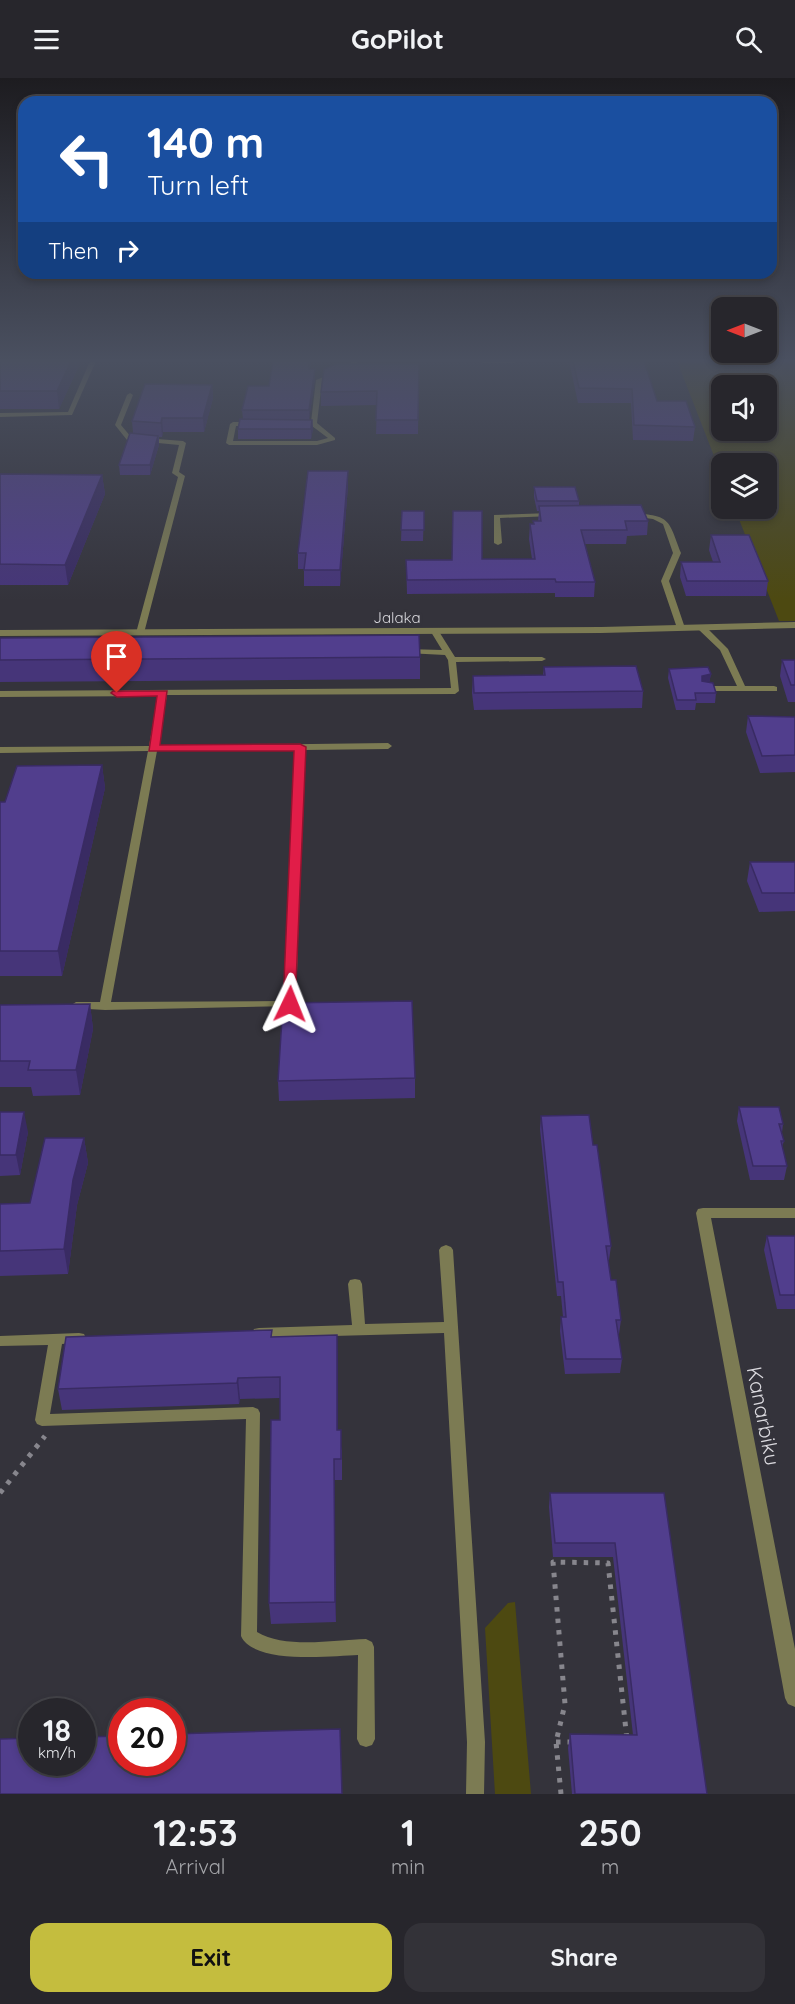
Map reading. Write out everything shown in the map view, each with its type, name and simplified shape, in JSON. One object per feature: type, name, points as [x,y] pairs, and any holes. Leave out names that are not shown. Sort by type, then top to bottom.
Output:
[{"type":"street","name":"Jalaka","points":[[0,633],[435,632],[795,625]]},
{"type":"street","name":"Kanarbiku","points":[[795,1213],[702,1213],[795,1698]]},
{"type":"lane","points":[[140,633],[182,476],[175,472],[183,443],[157,441]]},
{"type":"lane","points":[[229,441],[229,443],[325,441]]},
{"type":"lane","points":[[498,543],[496,516],[563,515]]},
{"type":"lane","points":[[618,515],[648,516],[666,523],[677,553],[665,581],[681,628]]},
{"type":"lane","points":[[701,627],[724,650],[742,688]]},
{"type":"lane","points":[[0,694],[455,691],[450,656],[435,632]]},
{"type":"lane","points":[[394,650],[450,656],[542,659]]},
{"type":"lane","points":[[706,688],[774,688]]},
{"type":"lane","points":[[105,1006],[163,693]]},
{"type":"lane","points":[[0,750],[388,746]]},
{"type":"lane","points":[[58,1006],[290,1004],[300,747]]},
{"type":"lane","points":[[446,1250],[476,1742],[475,1794]]},
{"type":"lane","points":[[355,1284],[358,1329]]},
{"type":"lane","points":[[246,1334],[451,1327]]},
{"type":"lane","points":[[0,1341],[92,1338]]},
{"type":"lane","points":[[56,1339],[42,1420],[253,1413],[249,1635],[256,1642],[277,1648],[366,1647],[366,1739]]},
{"type":"path","points":[[0,1493],[56,1421]]},
{"type":"path","points":[[561,1794],[556,1742],[565,1704],[552,1562],[608,1563],[627,1741],[615,1741]]},
{"type":"path","points":[[556,1742],[580,1742]]},
{"type":"shaded area","points":[[708,441],[795,441],[795,621],[779,621],[739,519],[777,519],[777,453],[713,453]]},
{"type":"shaded area","points":[[515,1602],[531,1794],[495,1794],[485,1628],[508,1603]]},
{"type":"building","points":[[127,441],[157,441],[150,465],[119,465]]},
{"type":"building","points":[[308,471],[348,471],[340,570],[304,570],[306,553],[298,553]]},
{"type":"building","points":[[0,474],[102,475],[65,565],[0,564]]},
{"type":"building","points":[[534,487],[575,487],[579,501],[537,501]]},
{"type":"building","points":[[641,505],[648,521],[625,521],[627,530],[581,530],[595,582],[556,582],[555,579],[407,580],[406,560],[452,560],[453,511],[482,511],[482,559],[535,559],[530,524],[534,524],[533,521],[541,521],[539,506]]},
{"type":"building","points":[[402,511],[424,511],[424,530],[401,530]]},
{"type":"building","points":[[711,535],[749,535],[768,581],[687,581],[681,562],[720,562]]},
{"type":"building","points":[[419,635],[420,657],[0,660],[0,638]]},
{"type":"building","points":[[782,660],[795,660],[795,685],[791,685]]},
{"type":"building","points":[[636,666],[643,691],[474,693],[473,676],[545,675],[544,667]]},
{"type":"building","points":[[708,667],[711,674],[702,676],[702,681],[713,683],[716,693],[695,693],[696,700],[677,700],[669,669]]},
{"type":"building","points":[[748,716],[795,717],[795,755],[762,756]]},
{"type":"building","points":[[102,765],[58,951],[0,951],[0,802],[5,802],[17,766]]},
{"type":"building","points":[[750,862],[795,862],[795,893],[762,893]]},
{"type":"building","points":[[412,1001],[415,1078],[278,1081],[283,1003]]},
{"type":"building","points":[[90,1004],[76,1070],[28,1070],[30,1061],[0,1061],[0,1005]]},
{"type":"building","points":[[739,1107],[779,1107],[783,1124],[779,1124],[784,1141],[781,1141],[787,1166],[753,1166]]},
{"type":"building","points":[[0,1112],[24,1112],[16,1155],[0,1155]]},
{"type":"building","points":[[589,1115],[593,1145],[597,1145],[611,1246],[606,1246],[611,1280],[616,1280],[621,1320],[616,1320],[622,1359],[566,1359],[561,1317],[566,1317],[563,1282],[558,1282],[541,1116]]},
{"type":"building","points":[[45,1138],[84,1138],[73,1180],[64,1249],[0,1251],[0,1204],[30,1203]]},
{"type":"building","points":[[767,1236],[795,1236],[795,1295],[780,1295]]},
{"type":"building","points":[[272,1330],[271,1337],[337,1335],[337,1430],[341,1430],[341,1459],[334,1459],[335,1602],[269,1603],[271,1420],[280,1420],[280,1377],[238,1378],[237,1383],[58,1389],[66,1337]]},
{"type":"building","points":[[550,1493],[664,1493],[707,1794],[575,1794],[570,1734],[637,1735],[615,1543],[555,1543]]},
{"type":"building","points":[[340,1729],[342,1794],[0,1794],[0,1739],[18,1738],[18,1776],[96,1776],[96,1737],[108,1736],[108,1776],[186,1776],[186,1734]]},
{"type":"route","points":[[117,693],[163,693],[153,748],[300,747],[290,1004]]}]
